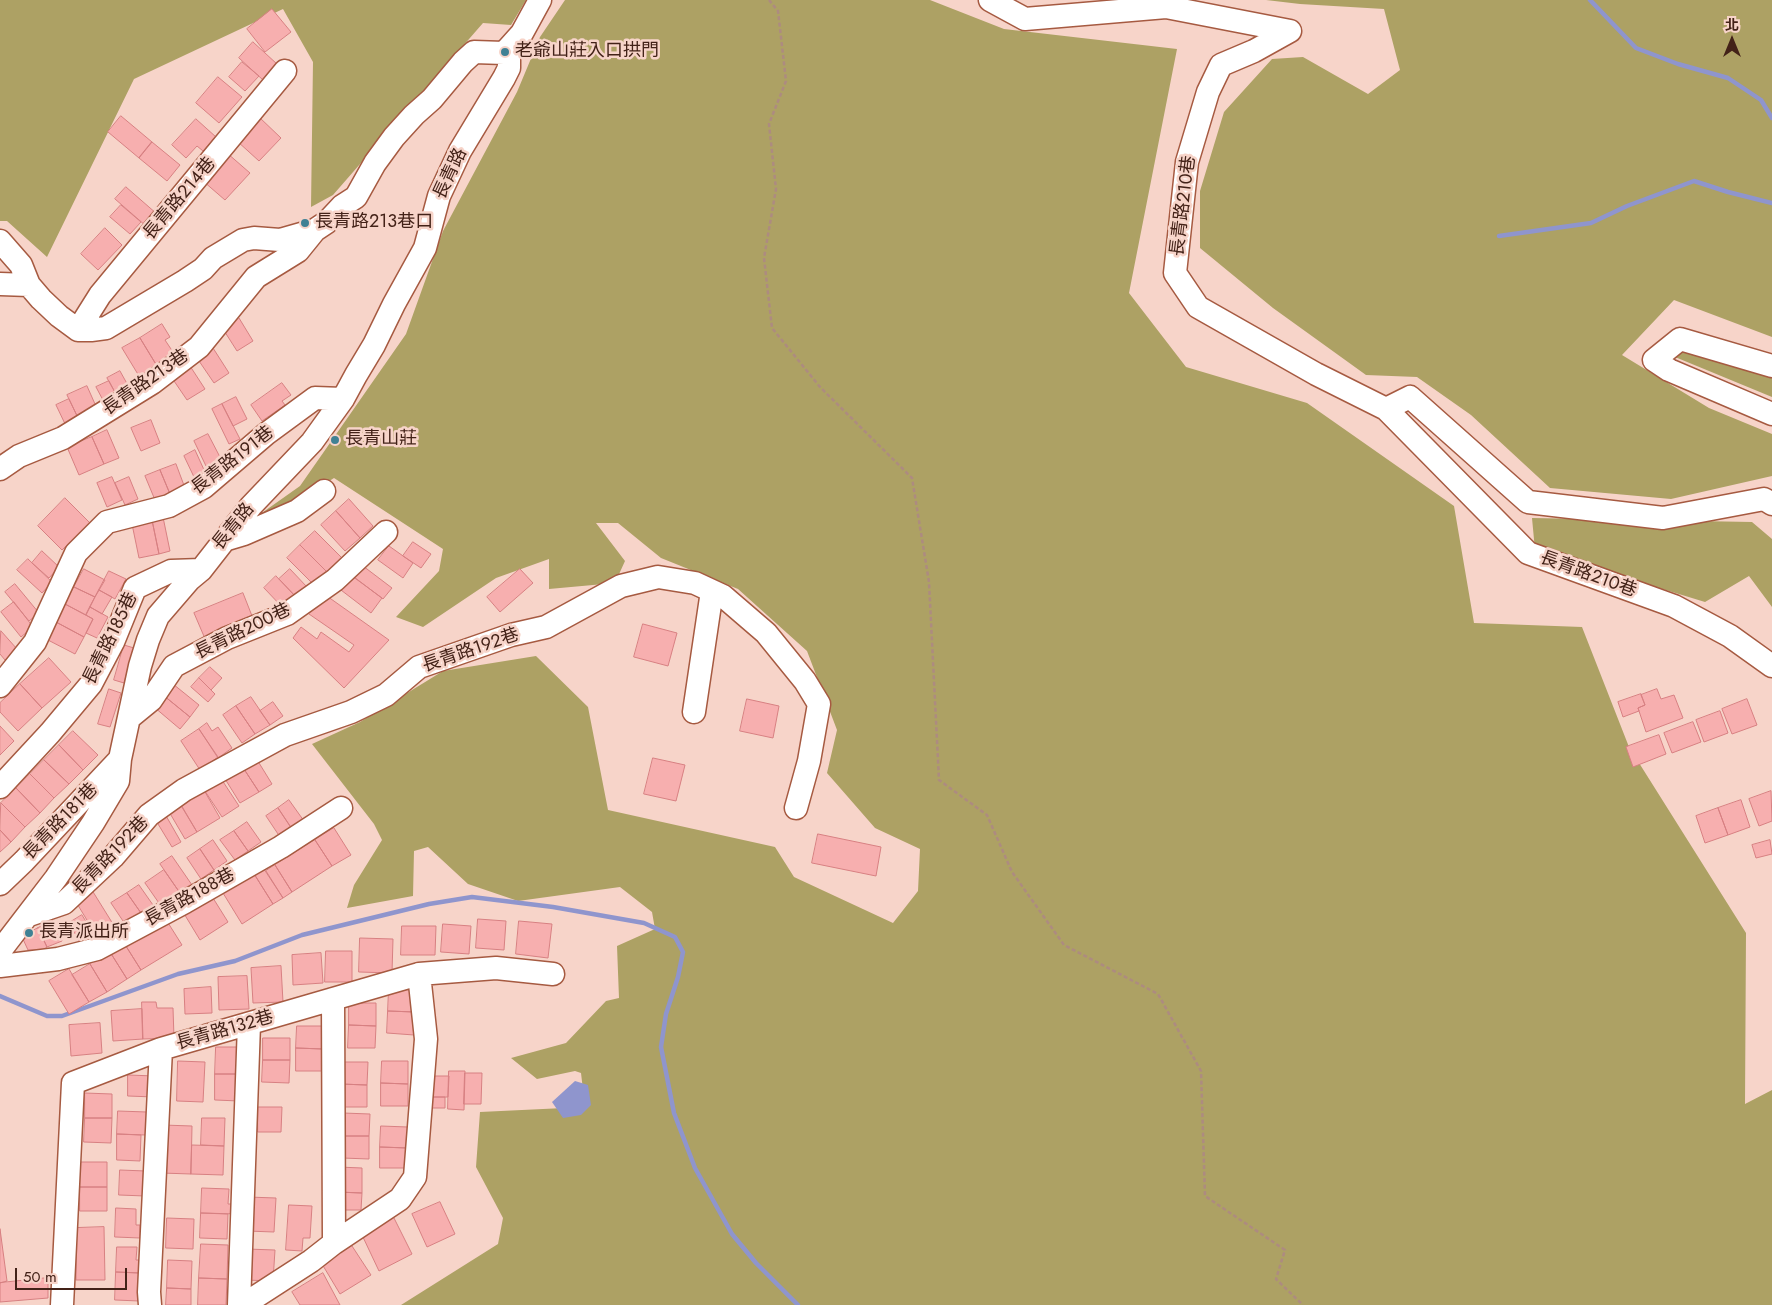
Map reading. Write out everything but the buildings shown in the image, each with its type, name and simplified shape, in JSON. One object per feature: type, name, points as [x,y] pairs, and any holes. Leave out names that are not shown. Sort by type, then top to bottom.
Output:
[{"type":"street","points":[[0,242],[21,265],[29,285],[41,300],[59,316],[78,330],[106,328],[185,281],[203,269],[212,258],[243,240],[254,238],[280,240],[315,230],[327,222],[342,206],[356,197],[375,163],[394,136],[432,99],[463,62],[474,52],[504,53],[522,33],[540,0]]},
{"type":"street","name":"長青路210巷","points":[[990,0],[1025,19],[1166,8],[1290,31],[1254,51],[1221,65],[1208,92],[1187,162],[1175,273],[1198,307],[1316,374],[1386,409],[1528,553],[1674,606],[1730,636],[1772,666]]},
{"type":"street","name":"長青路","points":[[0,951],[56,878],[93,823],[118,781],[120,759],[140,666],[158,616],[201,570],[251,506],[307,448],[343,400],[374,345],[425,248],[439,196],[460,151],[509,68],[510,58],[504,53]]},
{"type":"street","name":"長青路214巷","points":[[78,330],[100,295],[285,71]]},
{"type":"street","name":"長青路213巷","points":[[0,469],[19,456],[63,438],[152,383],[199,346],[256,277],[298,252],[315,230]]},
{"type":"street","points":[[0,284],[29,285]]},
{"type":"street","points":[[1772,366],[1680,339],[1654,360],[1669,370],[1772,414]]},
{"type":"street","points":[[1386,409],[1410,396],[1528,502],[1663,518],[1764,499],[1772,504]]},
{"type":"street","name":"長青路191巷","points":[[0,686],[35,642],[76,553],[106,522],[169,506],[204,487],[266,434],[315,398],[343,400]]},
{"type":"street","points":[[224,540],[244,534],[297,511],[324,491]]},
{"type":"street","name":"長青路200巷","points":[[129,718],[151,700],[174,666],[228,638],[287,614],[335,580],[386,532]]},
{"type":"street","name":"長青路185巷","points":[[0,787],[50,733],[91,684],[113,642],[135,588],[171,571],[201,570]]},
{"type":"street","name":"長青路192巷","points":[[29,915],[64,903],[113,857],[149,815],[184,790],[285,735],[351,712],[386,694],[419,667],[511,635],[546,627],[621,586],[658,577],[695,583],[723,596],[766,633],[806,681],[819,704],[809,761],[796,808]]},
{"type":"street","points":[[694,712],[712,591]]},
{"type":"street","name":"長青路181巷","points":[[0,884],[120,759]]},
{"type":"street","name":"長青路188巷","points":[[0,966],[58,959],[97,949],[185,902],[273,851],[341,808]]},
{"type":"street","name":"長青路132巷","points":[[150,1305],[149,1292],[161,1050],[419,974],[496,968],[553,974]]},
{"type":"street","points":[[243,1305],[311,1261],[334,1243],[400,1199],[415,1177],[426,1039],[419,974]]},
{"type":"street","points":[[333,999],[334,1243]]},
{"type":"street","points":[[239,1305],[248,1024]]},
{"type":"street","points":[[62,1305],[73,1083],[161,1050]]},
{"type":"path","points":[[769,0],[778,11],[786,81],[769,124],[776,189],[764,258],[772,328],[820,387],[912,478],[929,582],[939,780],[987,815],[1012,872],[1064,945],[1158,994],[1201,1071],[1206,1196],[1285,1250],[1276,1279],[1303,1305]]},
{"type":"shaded area","points":[[0,0],[526,0],[511,25],[483,23],[333,195],[311,207],[313,62],[283,9],[134,79],[47,257],[7,221],[0,221]]},
{"type":"shaded area","points":[[565,0],[930,0],[1004,29],[1177,49],[1129,293],[1186,367],[1307,403],[1454,506],[1474,623],[1582,627],[1629,747],[1746,933],[1745,1104],[1772,1090],[1772,1305],[401,1305],[498,1244],[503,1218],[476,1167],[480,1112],[585,1107],[581,1073],[575,1071],[537,1079],[511,1058],[566,1043],[606,1001],[619,998],[617,946],[655,929],[652,912],[620,887],[518,901],[468,884],[428,847],[414,851],[413,896],[347,908],[354,885],[382,840],[374,824],[312,744],[360,722],[443,671],[536,656],[588,707],[608,810],[775,847],[794,877],[893,923],[918,891],[920,849],[875,828],[827,773],[837,730],[807,651],[738,589],[661,558],[618,523],[596,523],[625,561],[615,583],[549,589],[549,559],[496,578],[423,627],[396,617],[439,571],[443,549],[334,478],[306,496],[259,515],[300,486],[406,334],[443,231],[517,92],[540,37]]},
{"type":"shaded area","points":[[1266,0],[1772,0],[1772,337],[1674,300],[1622,355],[1709,408],[1772,434],[1772,476],[1671,499],[1550,488],[1471,415],[1417,377],[1366,375],[1273,308],[1200,248],[1200,191],[1224,112],[1272,59],[1303,57],[1368,94],[1400,70],[1384,9]]},
{"type":"shaded area","points":[[1671,339],[1772,362],[1772,397],[1675,357]]},
{"type":"shaded area","points":[[1532,518],[1752,522],[1772,539],[1772,607],[1749,576],[1705,602],[1535,550]]},
{"type":"water","points":[[575,1081],[588,1085],[591,1105],[581,1115],[563,1118],[552,1102]]},
{"type":"waterway","points":[[1590,0],[1636,48],[1678,64],[1728,78],[1761,100],[1772,118]]},
{"type":"waterway","points":[[1499,236],[1591,223],[1627,206],[1694,181],[1772,203]]},
{"type":"waterway","points":[[0,996],[47,1016],[62,1016],[178,974],[235,961],[302,935],[429,904],[472,897],[553,907],[644,923],[675,937],[683,952],[678,977],[666,1014],[661,1047],[674,1113],[695,1168],[732,1234],[756,1263],[798,1305]]},
{"type":"place","name":"老爺山莊入口拱門","points":[[505,52]]},
{"type":"place","name":"長青路213巷口","points":[[305,223]]},
{"type":"place","name":"長青山莊","points":[[335,440]]},
{"type":"place","name":"長青派出所","points":[[29,933]]}]
